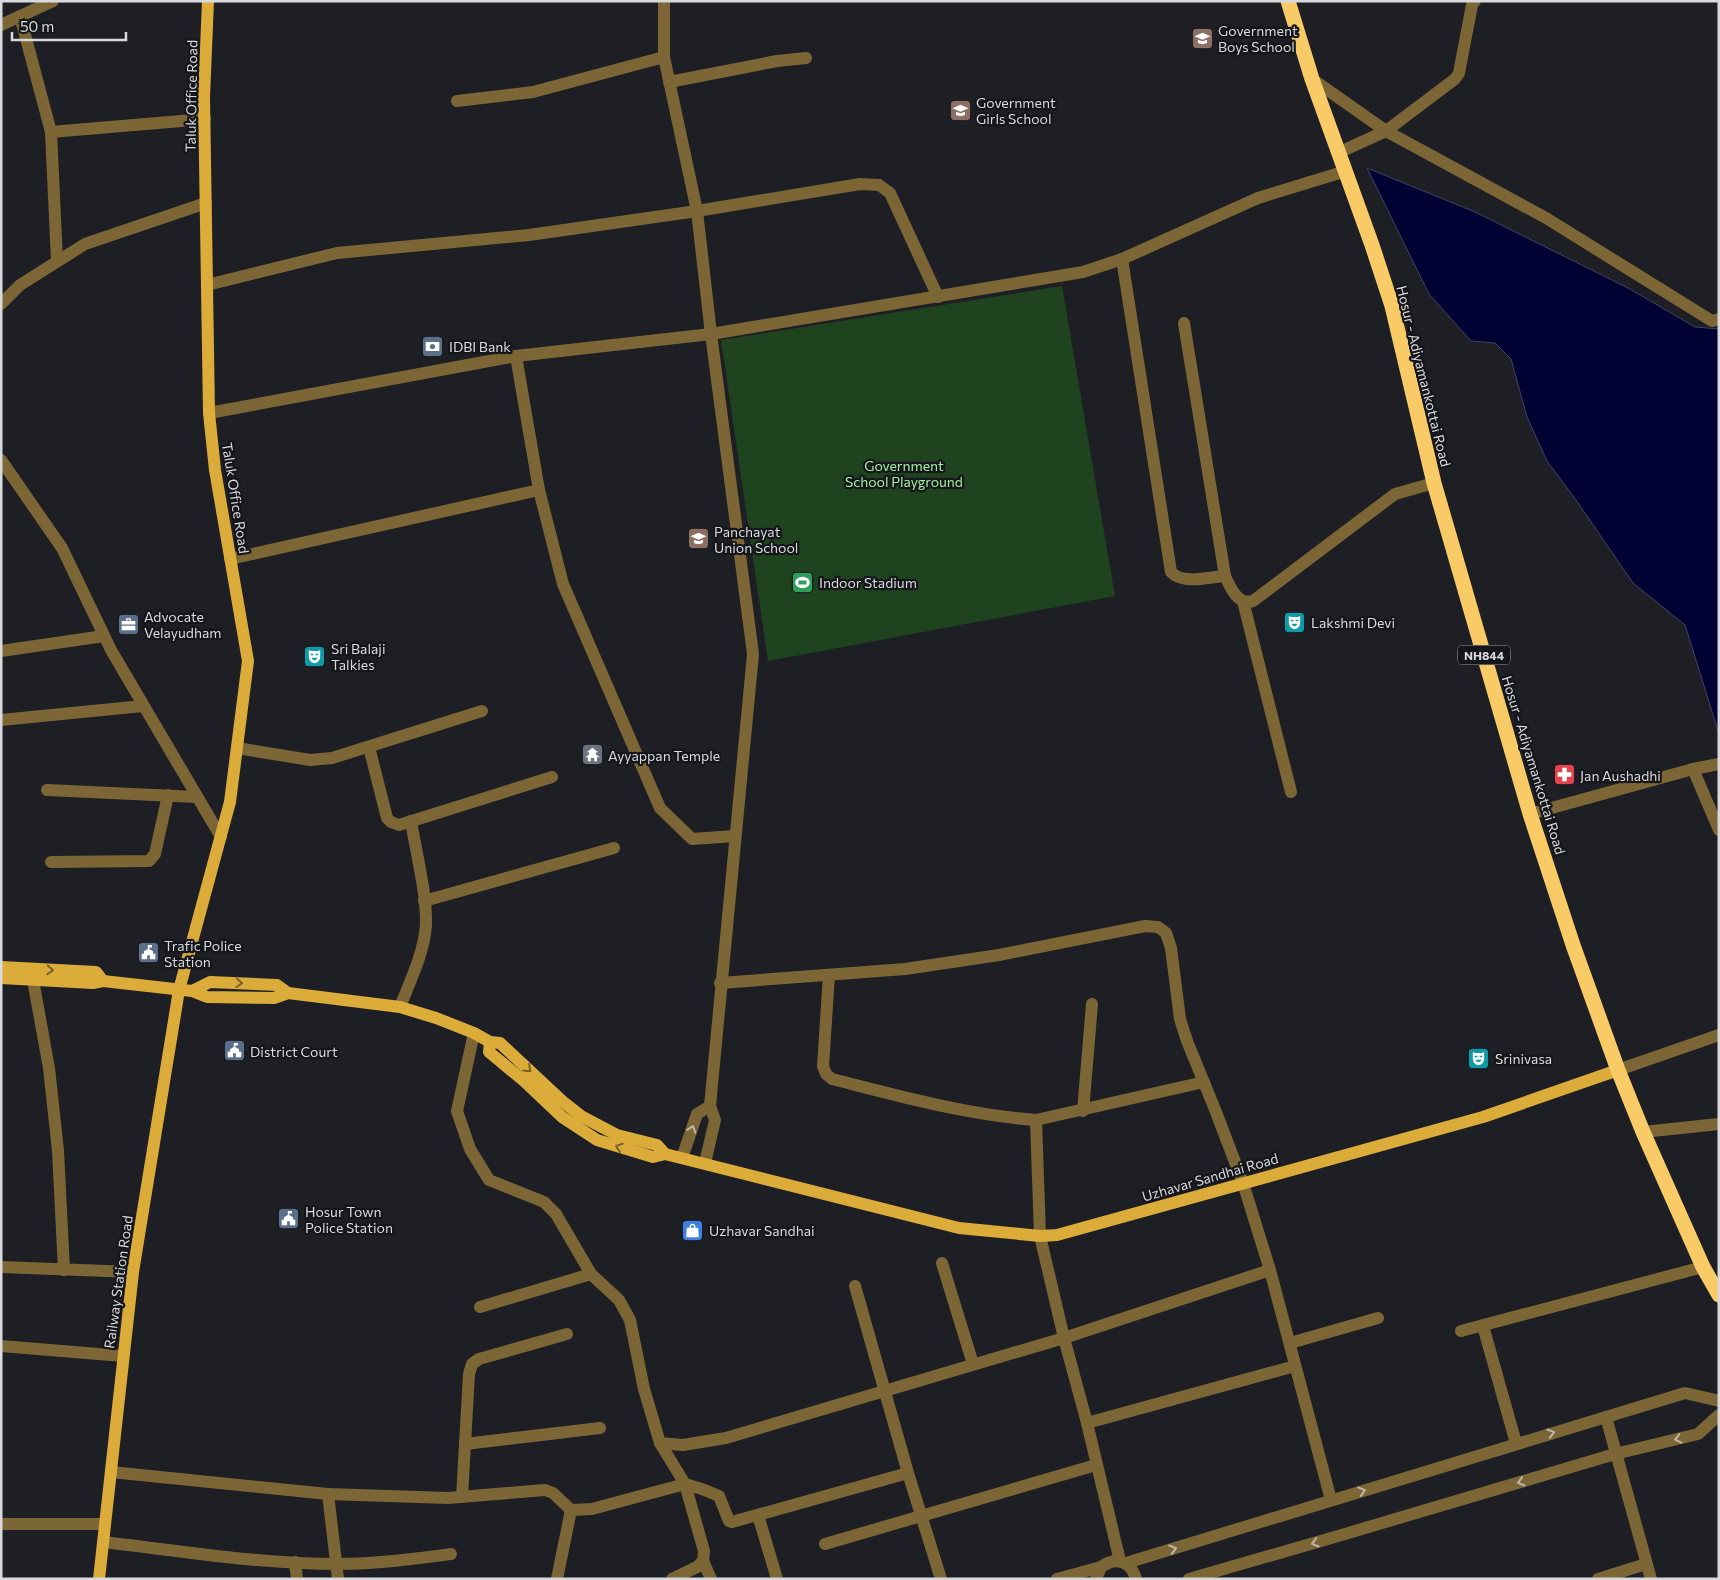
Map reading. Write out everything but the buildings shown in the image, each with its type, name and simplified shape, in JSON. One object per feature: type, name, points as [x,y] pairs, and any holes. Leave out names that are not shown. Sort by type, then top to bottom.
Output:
[{"type":"highway","name":"Hosur - Adiyamankottai Road","points":[[1288,1],[1312,79],[1340,152],[1392,306],[1434,483],[1530,814],[1573,945],[1618,1070],[1643,1132],[1703,1267],[1719,1296]]},
{"type":"main road","name":"Taluk Office Road","points":[[179,990],[230,802],[248,661],[215,470],[209,413],[205,119],[208,1]]},
{"type":"main road","points":[[1,967],[96,972],[103,981]]},
{"type":"main road","points":[[1,978],[93,983],[103,981],[192,991],[210,982],[277,985],[288,993],[400,1007],[436,1018],[474,1033],[490,1042],[500,1043],[562,1101],[581,1116],[617,1135],[658,1145],[665,1154],[710,1164]]},
{"type":"main road","name":"Railway Station Road","points":[[99,1579],[133,1272],[179,990]]},
{"type":"main road","name":"Uzhavar Sandhai Road","points":[[710,1164],[803,1190],[959,1228],[1057,1236],[1483,1117],[1618,1070]]},
{"type":"street","points":[[1,25],[53,1]]},
{"type":"street","points":[[664,1],[664,57],[697,211],[711,334],[753,654],[720,983],[710,1106],[715,1120],[710,1164]]},
{"type":"street","points":[[1340,152],[1386,130],[1455,79],[1459,73],[1472,5],[1475,1]]},
{"type":"street","points":[[20,16],[51,132],[57,261]]},
{"type":"street","points":[[457,101],[533,92],[664,57]]},
{"type":"street","points":[[669,82],[777,61],[806,58]]},
{"type":"street","points":[[1312,79],[1386,130],[1546,218],[1712,321],[1719,319]]},
{"type":"street","points":[[51,132],[205,119]]},
{"type":"street","points":[[209,413],[516,356],[711,334],[1084,272],[1122,259],[1258,198],[1346,171]]},
{"type":"street","points":[[208,285],[337,253],[529,235],[697,211],[860,184],[879,185],[890,193],[938,297]]},
{"type":"street","points":[[1,304],[20,285],[85,244],[206,203]]},
{"type":"street","points":[[1122,259],[1171,572],[1183,580],[1225,576]]},
{"type":"street","points":[[1184,323],[1225,576],[1232,591],[1243,601],[1291,792]]},
{"type":"street","points":[[516,356],[540,490],[563,584],[660,808],[692,840],[735,836]]},
{"type":"street","points":[[1,460],[62,548],[104,636],[143,706],[221,837]]},
{"type":"street","points":[[1243,601],[1253,600],[1395,494],[1434,483]]},
{"type":"street","points":[[230,559],[540,490]]},
{"type":"street","points":[[1,651],[104,636]]},
{"type":"street","points":[[1,720],[143,706]]},
{"type":"street","points":[[237,748],[310,760],[332,758],[482,711]]},
{"type":"street","points":[[369,747],[387,818],[399,825],[552,777]]},
{"type":"street","points":[[1530,814],[1719,764]]},
{"type":"street","points":[[1693,770],[1719,830]]},
{"type":"street","points":[[48,790],[197,797]]},
{"type":"street","points":[[51,862],[149,861],[155,854],[168,795]]},
{"type":"street","points":[[400,1007],[422,946],[426,925],[411,821]]},
{"type":"street","points":[[424,901],[614,848]]},
{"type":"street","points":[[720,983],[905,969],[1000,955],[1145,926],[1158,927],[1166,933],[1171,948],[1180,1019],[1243,1183],[1270,1270],[1331,1500]]},
{"type":"street","points":[[829,975],[824,1066],[826,1074],[832,1079],[959,1109],[1012,1119],[1036,1120],[1083,1111],[1204,1082]]},
{"type":"street","points":[[33,980],[49,1068],[58,1151],[64,1270]]},
{"type":"street","points":[[1083,1111],[1092,1004]]},
{"type":"street","points":[[474,1033],[457,1111],[470,1150],[489,1180],[544,1202],[556,1214],[592,1274],[619,1300],[630,1320],[644,1389],[660,1443],[685,1484],[704,1551],[703,1561],[711,1579]]},
{"type":"street","points":[[1618,1070],[1719,1035]]},
{"type":"street","points":[[1704,1040],[1719,1039]]},
{"type":"street","points":[[682,1158],[697,1114],[710,1106]]},
{"type":"street","points":[[1036,1120],[1040,1236],[1096,1465],[1123,1562],[1131,1567],[1136,1579]]},
{"type":"street","points":[[1643,1132],[1719,1124]]},
{"type":"street","points":[[942,1263],[973,1364]]},
{"type":"street","points":[[1,1267],[133,1272]]},
{"type":"street","points":[[1461,1331],[1703,1267]]},
{"type":"street","points":[[660,1443],[682,1445],[726,1438],[1064,1338],[1270,1270]]},
{"type":"street","points":[[480,1307],[592,1274]]},
{"type":"street","points":[[855,1286],[908,1473],[923,1516],[941,1579]]},
{"type":"street","points":[[1290,1343],[1378,1318]]},
{"type":"street","points":[[1483,1326],[1516,1443]]},
{"type":"street","points":[[462,1497],[469,1374],[472,1364],[479,1359],[567,1334]]},
{"type":"street","points":[[1,1346],[123,1356]]},
{"type":"street","points":[[1087,1423],[1295,1366]]},
{"type":"street","points":[[1057,1579],[1099,1573],[1113,1561],[1123,1562],[1684,1393],[1719,1401]]},
{"type":"street","points":[[1188,1579],[1231,1573],[1616,1454],[1698,1434],[1719,1415]]},
{"type":"street","points":[[1606,1417],[1651,1579]]},
{"type":"street","points":[[465,1444],[600,1428]]},
{"type":"street","points":[[825,1544],[1096,1465]]},
{"type":"street","points":[[111,1472],[328,1494],[448,1498],[546,1490],[553,1493],[570,1510]]},
{"type":"street","points":[[570,1510],[592,1508],[685,1484],[702,1488],[719,1496],[731,1522],[908,1473]]},
{"type":"street","points":[[328,1494],[338,1579]]},
{"type":"street","points":[[557,1579],[570,1510]]},
{"type":"street","points":[[758,1515],[777,1579]]},
{"type":"street","points":[[1,1524],[105,1524]]},
{"type":"street","points":[[103,1542],[254,1560],[336,1564],[387,1563],[451,1554]]},
{"type":"street","points":[[672,1579],[697,1567],[703,1561]]},
{"type":"street","points":[[295,1562],[297,1579]]},
{"type":"street","points":[[1598,1579],[1646,1564]]},
{"type":"green space","name":"Government School Playground","points":[[1062,286],[1115,596],[768,661],[721,340]]},
{"type":"shaded area","points":[[1367,168],[1475,212],[1628,288],[1695,327],[1719,329],[1719,734],[1685,625],[1633,583],[1547,461],[1527,417],[1511,359],[1495,343],[1471,341],[1429,294]]},
{"type":"place","name":"Government Boys School","points":[[1202,38]]},
{"type":"place","name":"Government Girls School","points":[[960,110]]},
{"type":"place","name":"IDBI Bank","points":[[433,346]]},
{"type":"place","name":"Panchayat Union School","points":[[698,539]]},
{"type":"place","name":"Indoor Stadium","points":[[803,582]]},
{"type":"place","name":"Lakshmi Devi","points":[[1295,622]]},
{"type":"place","name":"Advocate Velayudham","points":[[128,624]]},
{"type":"place","name":"Sri Balaji Talkies","points":[[315,656]]},
{"type":"place","name":"Ayyappan Temple","points":[[592,755]]},
{"type":"place","name":"Jan Aushadhi","points":[[1564,775]]},
{"type":"place","name":"Trafic Police Station","points":[[148,953]]},
{"type":"place","name":"District Court","points":[[234,1051]]},
{"type":"place","name":"Srinivasa","points":[[1479,1058]]},
{"type":"place","name":"Hosur Town Police Station","points":[[289,1219]]},
{"type":"place","name":"Uzhavar Sandhai","points":[[693,1230]]}]
